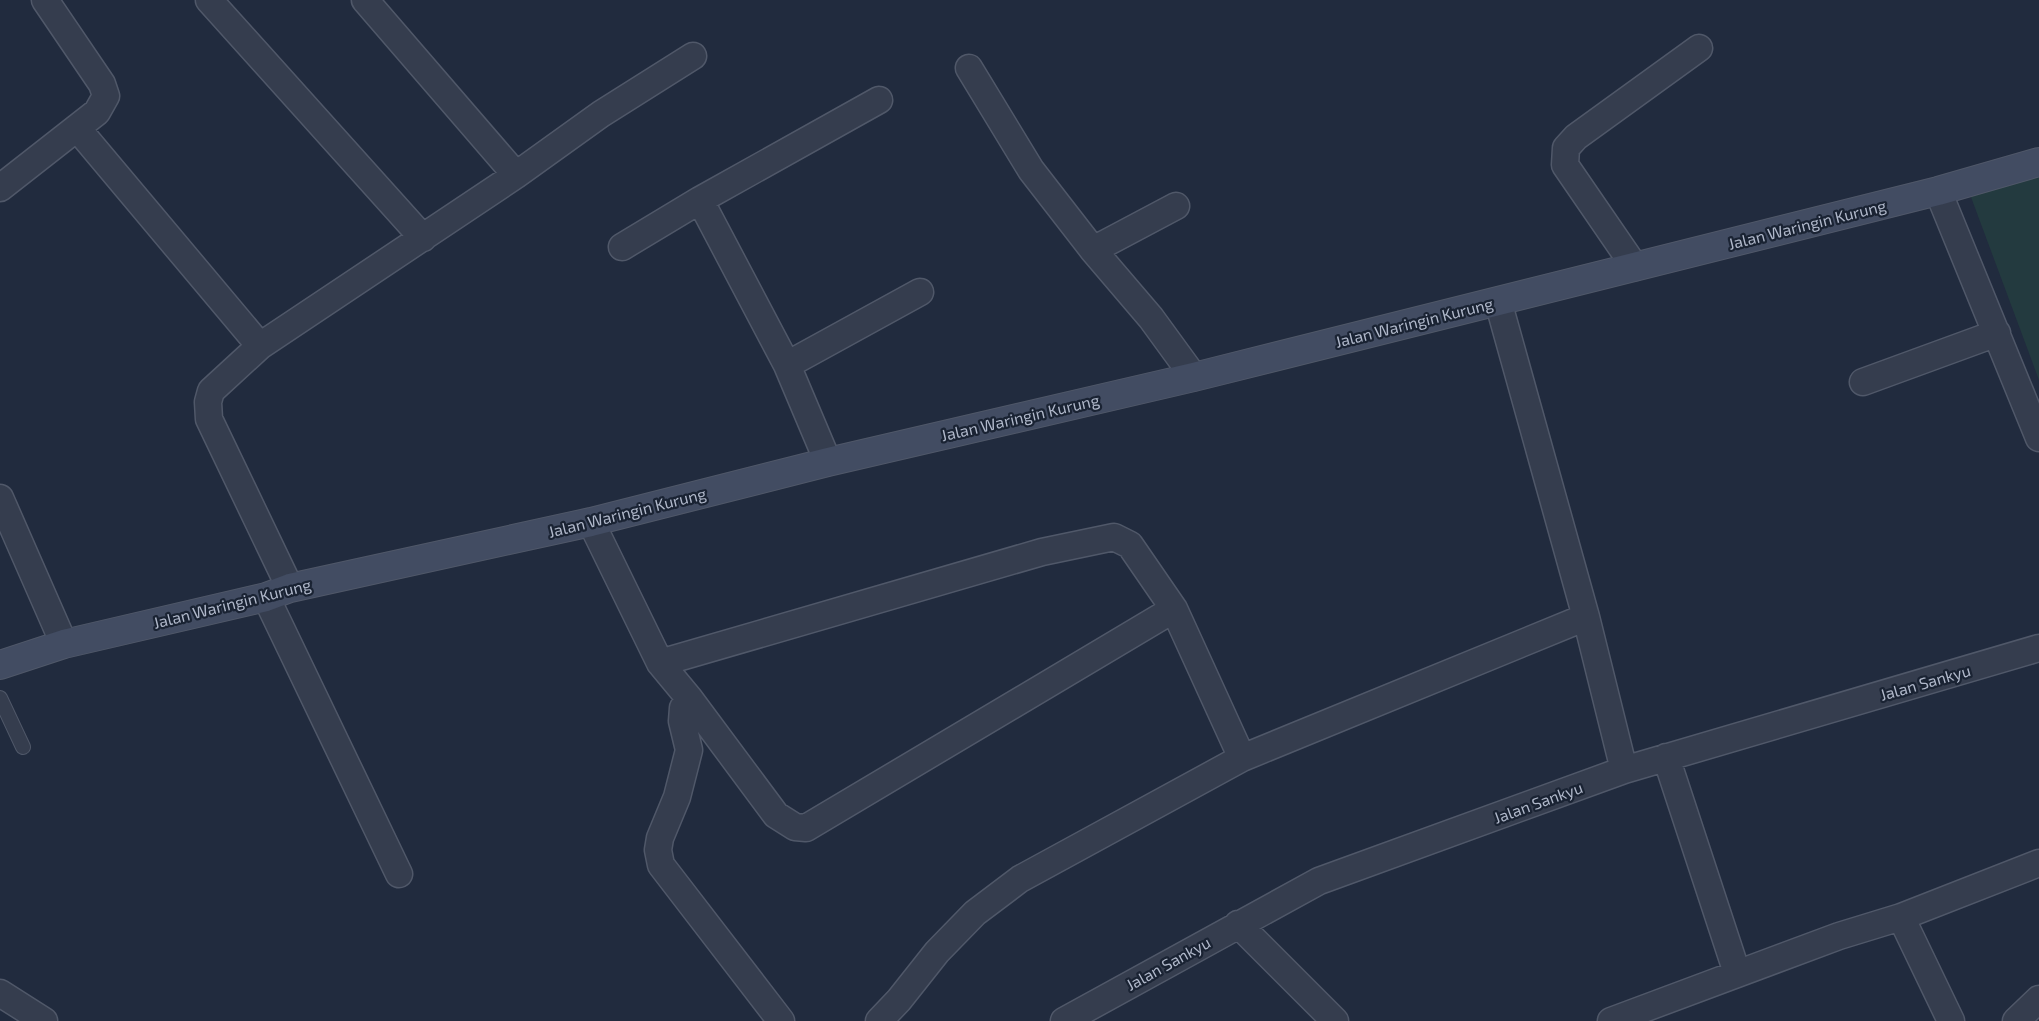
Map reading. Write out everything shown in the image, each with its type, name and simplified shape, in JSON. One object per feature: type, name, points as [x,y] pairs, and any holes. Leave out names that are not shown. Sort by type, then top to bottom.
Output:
[{"type":"street","points":[[0,188],[97,112],[106,96],[102,84],[46,0]]},
{"type":"street","points":[[209,0],[423,238]]},
{"type":"street","points":[[365,0],[467,122],[516,175]]},
{"type":"street","points":[[1636,267],[1565,165],[1564,156],[1566,148],[1576,137],[1699,48]]},
{"type":"street","points":[[399,874],[278,592],[217,438],[207,409],[209,396],[214,388],[260,346],[516,175],[601,114],[693,56]]},
{"type":"street","points":[[969,68],[1031,170],[1093,250],[1145,311],[1194,377]]},
{"type":"street","points":[[622,247],[700,200],[879,100]]},
{"type":"street","points":[[77,128],[260,346]]},
{"type":"street","name":"Jalan Waringin Kurung","points":[[0,665],[64,644],[278,592],[591,522],[828,462],[1194,377],[1938,191],[2039,162]]},
{"type":"street","points":[[1938,191],[2039,438]]},
{"type":"street","points":[[700,200],[787,365],[828,462]]},
{"type":"street","points":[[1093,250],[1176,206]]},
{"type":"street","points":[[787,365],[920,292]]},
{"type":"street","points":[[1498,301],[1586,617],[1624,770]]},
{"type":"street","points":[[1863,382],[1997,333]]},
{"type":"street","points":[[0,498],[64,644]]},
{"type":"street","points":[[591,522],[660,663],[689,698],[776,815],[795,827],[806,828],[1174,609]]},
{"type":"street","points":[[660,663],[1042,552],[1114,537],[1130,545],[1174,609],[1242,758]]},
{"type":"street","points":[[879,1021],[900,1000],[937,952],[975,913],[1020,879],[1242,758],[1586,617]]},
{"type":"street","name":"Jalan Sankyu","points":[[1064,1021],[1319,881],[1624,770],[2039,648]]},
{"type":"street","points":[[689,698],[683,708],[682,720],[689,750],[677,797],[660,838],[658,850],[661,865],[781,1021]]},
{"type":"street","points":[[1666,757],[1737,973]]},
{"type":"street","points":[[1611,1021],[1839,936],[1901,917],[2039,863]]},
{"type":"street","points":[[1901,917],[1951,1021]]},
{"type":"street","points":[[1238,924],[1334,1021]]},
{"type":"street","points":[[1,995],[44,1021]]},
{"type":"street","points":[[2016,1021],[2039,999]]},
{"type":"lane","points":[[0,698],[23,747]]},
{"type":"green space","points":[[2039,172],[2039,380],[1968,189]]}]
